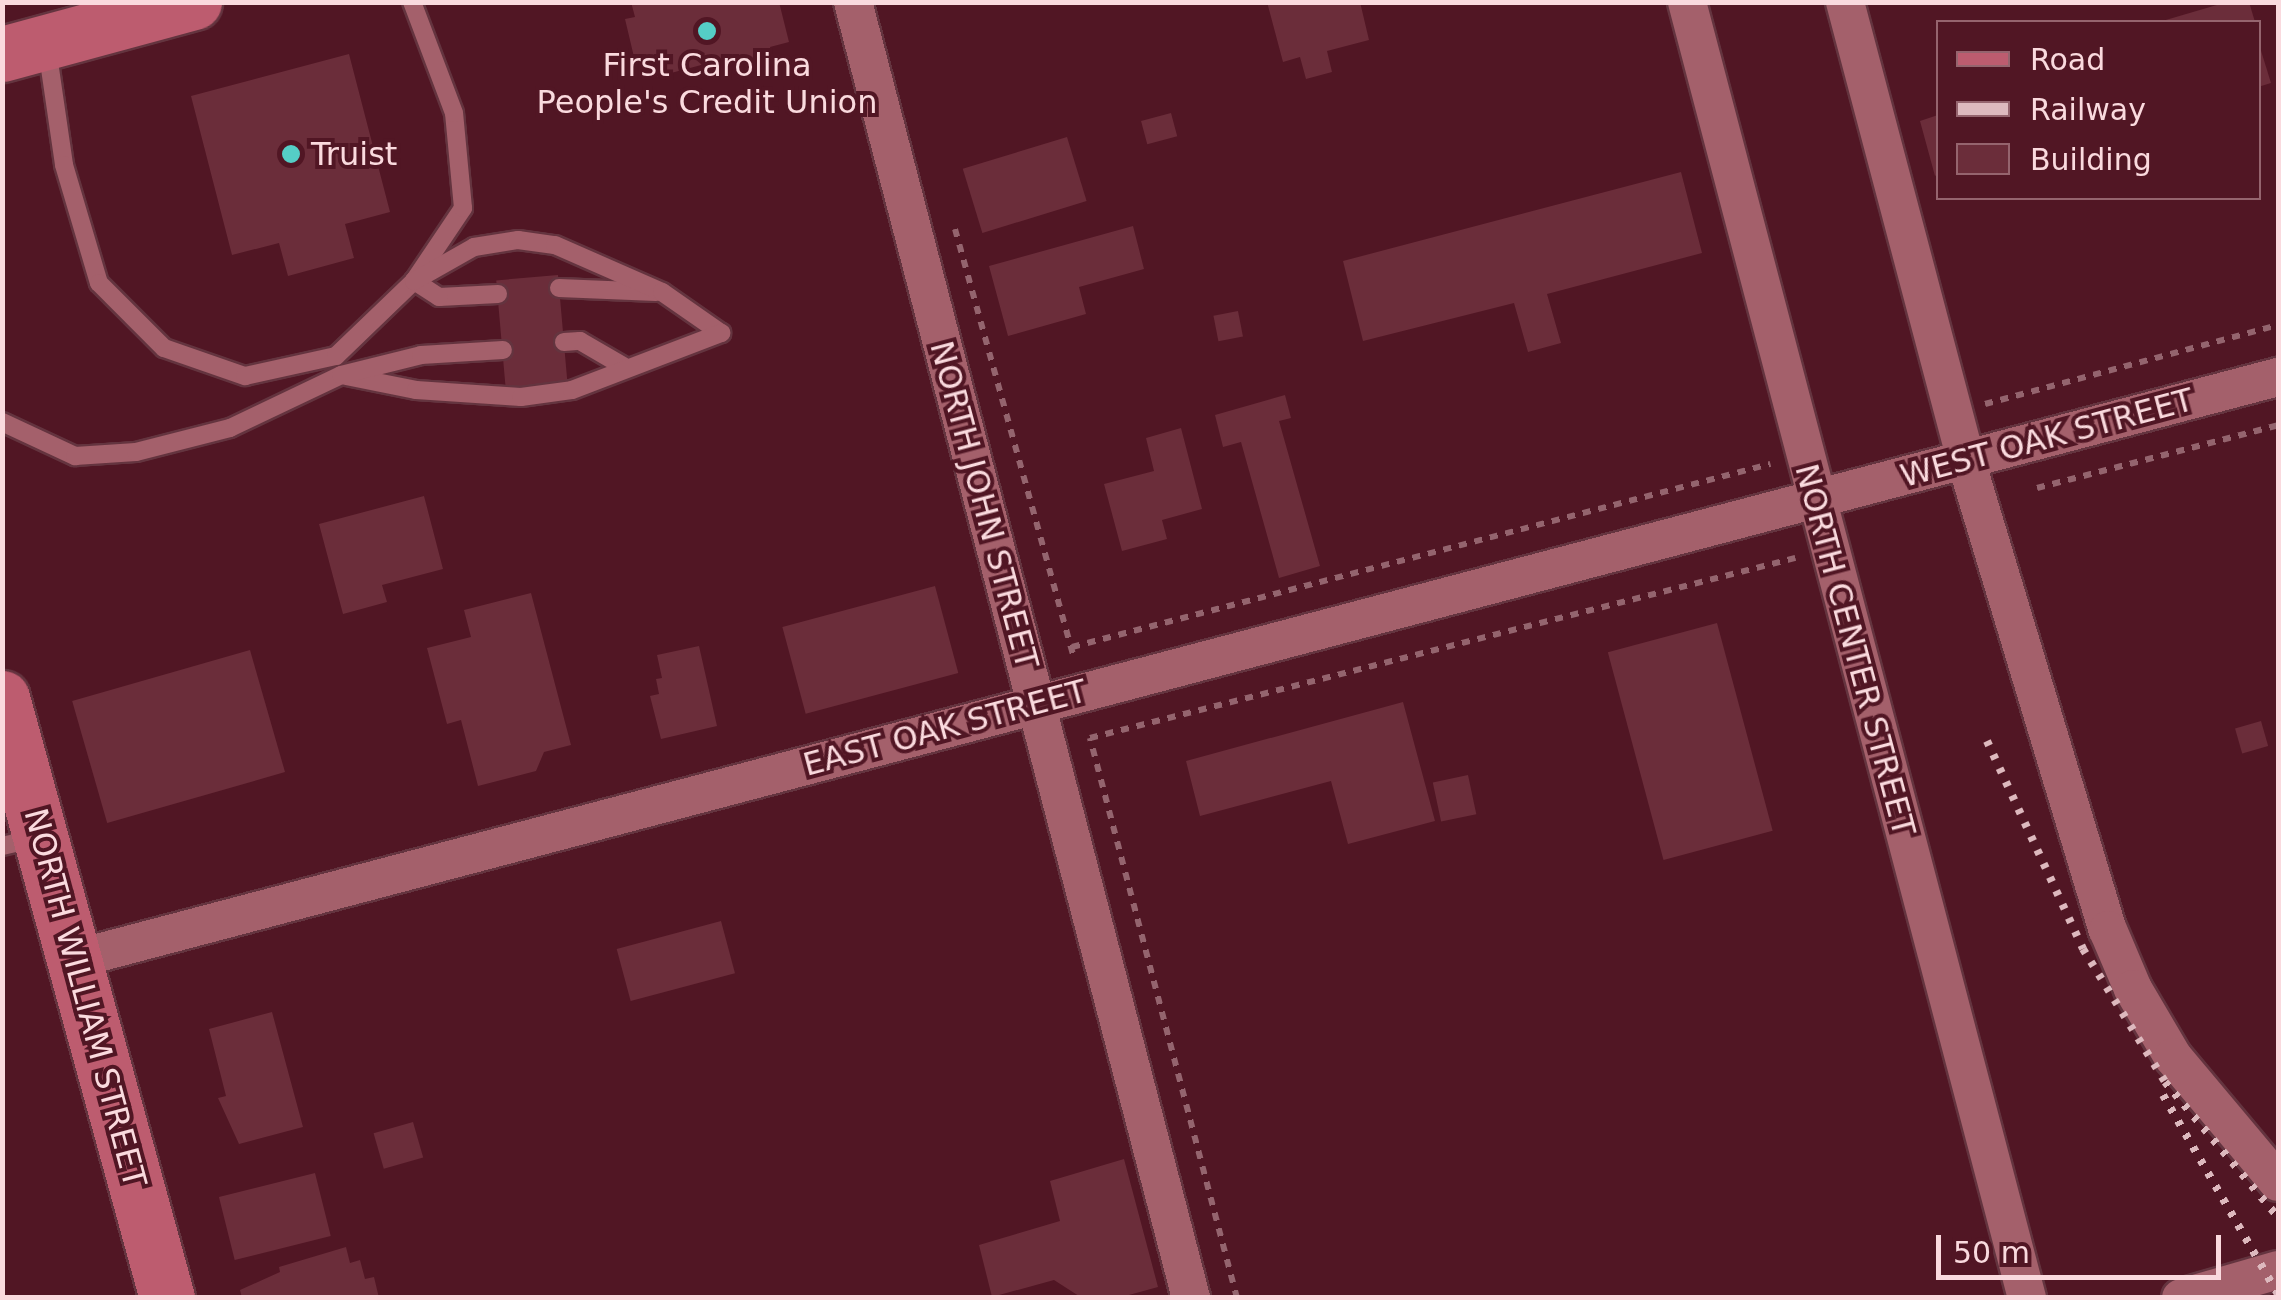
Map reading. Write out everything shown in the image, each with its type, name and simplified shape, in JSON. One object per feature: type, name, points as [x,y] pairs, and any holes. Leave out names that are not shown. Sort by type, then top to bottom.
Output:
[{"type":"main road","points":[[24,48],[194,2]]},
{"type":"main road","name":"NORTH WILLIAM STREET","points":[[2,698],[22,842],[75,959],[167,1298]]},
{"type":"street","name":"NORTH JOHN STREET","points":[[853,2],[1191,1298]]},
{"type":"street","name":"NORTH CENTER STREET","points":[[1687,2],[2027,1298]]},
{"type":"street","points":[[1846,2],[1966,461],[2108,930],[2133,989],[2196,1088],[2278,1182]]},
{"type":"street","name":"WEST OAK STREET","points":[[1816,500],[2278,377]]},
{"type":"street","name":"EAST OAK STREET","points":[[75,959],[1816,500]]},
{"type":"street","points":[[2181,1298],[2278,1270]]},
{"type":"lane","points":[[24,48],[100,283],[164,348],[245,376],[336,356],[414,281],[463,208],[454,113],[412,2]]},
{"type":"lane","points":[[341,375],[416,390],[520,397],[572,390],[623,366],[721,332],[662,292],[586,255],[518,240],[474,246],[414,281]]},
{"type":"lane","points":[[414,281],[440,297],[498,294]]},
{"type":"lane","points":[[559,288],[662,292]]},
{"type":"lane","points":[[564,342],[580,340],[623,366]]},
{"type":"lane","points":[[2,422],[75,456],[136,452],[230,428],[341,375],[421,355],[503,350]]},
{"type":"lane","points":[[336,356],[341,375]]},
{"type":"path","points":[[950,211],[1074,657]]},
{"type":"path","points":[[1984,404],[2278,325]]},
{"type":"path","points":[[2037,488],[2278,425]]},
{"type":"path","points":[[1072,647],[1773,463]]},
{"type":"path","points":[[1237,1298],[1090,738],[1795,558]]},
{"type":"building","name":"First Carolina People's Credit Union","points":[[631,2],[779,2],[789,42],[770,47],[775,64],[747,71],[743,54],[652,78],[646,54],[634,57],[625,19],[635,17]]},
{"type":"building","points":[[1267,2],[1360,2],[1369,40],[1327,51],[1332,72],[1306,79],[1300,57],[1283,62]]},
{"type":"building","points":[[2227,2],[2249,2],[2254,20],[2166,20]]},
{"type":"building","points":[[2261,51],[2271,83],[2261,86]]},
{"type":"building","name":"Truist","points":[[349,54],[390,212],[345,224],[354,258],[288,276],[279,243],[232,255],[191,96]]},
{"type":"building","points":[[1171,113],[1177,136],[1147,144],[1141,121]]},
{"type":"building","points":[[1936,116],[1935,176],[1920,121]]},
{"type":"building","points":[[1067,137],[1087,201],[982,233],[963,169]]},
{"type":"building","points":[[1681,172],[1702,253],[1547,294],[1561,343],[1528,352],[1514,303],[1363,341],[1343,261]]},
{"type":"building","points":[[1133,226],[1144,269],[1079,287],[1086,314],[1008,336],[989,266]]},
{"type":"building","points":[[558,275],[568,385],[506,390],[496,280]]},
{"type":"building","points":[[1238,311],[1243,337],[1218,341],[1213,316]]},
{"type":"building","points":[[1285,395],[1291,418],[1279,421],[1320,566],[1279,578],[1241,442],[1223,447],[1215,415]]},
{"type":"building","points":[[1181,428],[1202,509],[1162,520],[1167,539],[1122,551],[1104,484],[1154,471],[1146,438]]},
{"type":"building","points":[[424,496],[443,569],[382,585],[387,602],[343,614],[319,524]]},
{"type":"building","points":[[935,586],[958,673],[806,714],[782,627]]},
{"type":"building","points":[[531,593],[571,745],[544,752],[536,771],[478,786],[461,720],[447,724],[427,648],[471,637],[464,610]]},
{"type":"building","points":[[1717,623],[1773,831],[1663,860],[1608,652]]},
{"type":"building","points":[[699,646],[717,726],[661,739],[650,696],[659,694],[656,679],[662,678],[657,655]]},
{"type":"building","points":[[250,650],[285,772],[107,823],[72,701]]},
{"type":"building","points":[[1403,702],[1435,821],[1348,844],[1331,781],[1200,816],[1186,761]]},
{"type":"building","points":[[2261,721],[2268,746],[2242,753],[2235,728]]},
{"type":"building","points":[[1468,775],[1476,814],[1441,822],[1433,782]]},
{"type":"building","points":[[721,921],[735,973],[631,1001],[617,949]]},
{"type":"building","points":[[272,1012],[303,1127],[239,1144],[218,1098],[226,1096],[209,1029]]},
{"type":"building","points":[[413,1122],[423,1158],[384,1169],[374,1133]]},
{"type":"building","points":[[1124,1159],[1158,1287],[1118,1298],[1082,1298],[1054,1280],[992,1297],[979,1245],[1060,1221],[1050,1181]]},
{"type":"building","points":[[315,1173],[331,1236],[235,1260],[219,1197]]},
{"type":"building","points":[[346,1247],[350,1263],[360,1260],[365,1279],[374,1277],[379,1298],[242,1298],[240,1290],[280,1272],[279,1267]]},
{"type":"railway","points":[[1987,741],[2083,949],[2165,1082],[2278,1217]]},
{"type":"railway","points":[[2163,1095],[2278,1294]]},
{"type":"place","name":"First Carolina People's Credit Union","points":[[707,31]]},
{"type":"place","name":"Truist","points":[[291,154]]}]
